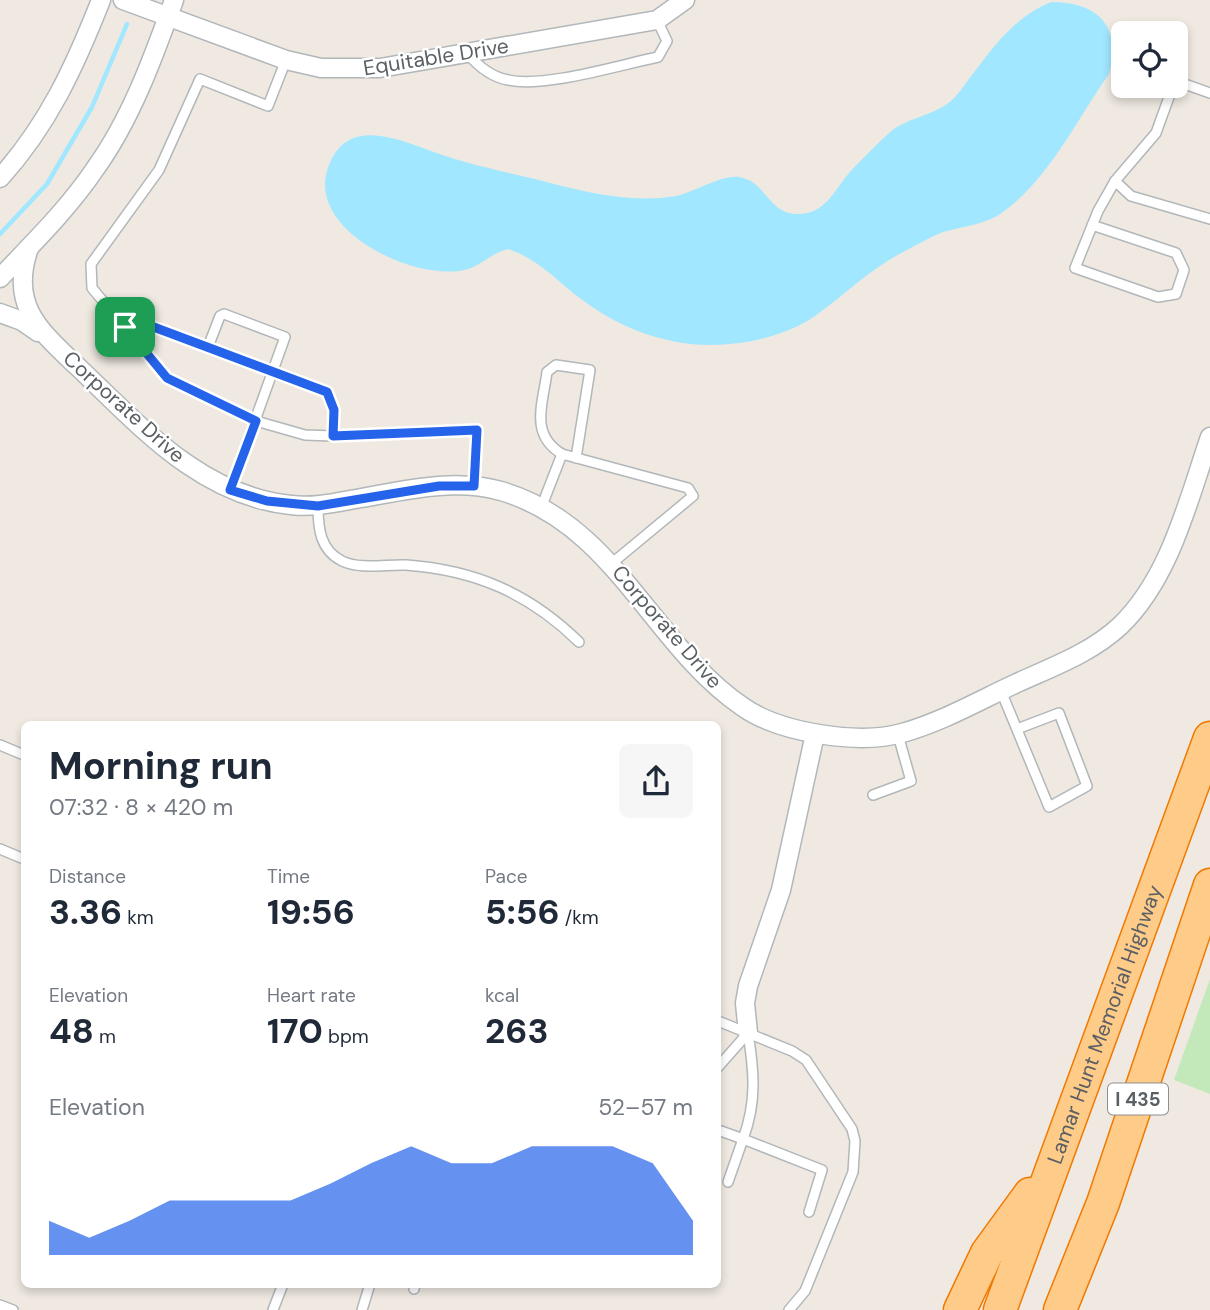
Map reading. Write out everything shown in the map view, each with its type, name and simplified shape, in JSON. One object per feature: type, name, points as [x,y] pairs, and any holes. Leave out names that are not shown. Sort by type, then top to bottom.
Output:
[{"type":"highway","name":"Lamar Hunt Memorial Highway","points":[[999,1310],[1210,738]]},
{"type":"highway","name":"I 435","points":[[1060,1310],[1103,1203],[1210,885]]},
{"type":"highway","points":[[960,1310],[987,1254],[1052,1164]]},
{"type":"highway","points":[[1082,1310],[1103,1203]]},
{"type":"street","points":[[0,178],[28,146],[55,104],[101,0]]},
{"type":"street","name":"Equitable Drive","points":[[123,0],[171,9],[286,60],[321,68],[352,70],[468,54],[671,10]]},
{"type":"street","points":[[0,278],[75,197],[115,138],[171,9]]},
{"type":"street","name":"Corporate Drive","points":[[29,248],[21,277],[21,291],[25,304],[50,340]]},
{"type":"street","name":"Corporate Drive","points":[[0,313],[22,321],[50,340],[146,433],[180,460],[230,490],[267,501],[318,506],[439,486],[474,486],[500,491],[557,516],[592,542],[708,679],[746,709],[780,724],[815,734],[858,737],[898,735],[1082,654],[1120,626],[1164,564],[1210,437]]},
{"type":"street","points":[[748,1033],[745,1003],[748,986],[782,890],[815,734]]},
{"type":"lane","points":[[468,54],[479,67],[506,80],[534,82],[658,57],[667,41],[671,10]]},
{"type":"lane","points":[[286,60],[268,106],[200,79],[159,170],[91,264],[92,288],[167,378],[256,421],[305,435],[477,430],[474,486]]},
{"type":"lane","points":[[1188,85],[1210,93]]},
{"type":"lane","points":[[1092,225],[1176,253],[1184,270],[1176,294],[1158,297],[1076,268],[1092,225],[1115,181],[1156,133],[1169,98]]},
{"type":"lane","points":[[1115,181],[1131,196],[1210,219]]},
{"type":"lane","points":[[208,348],[220,316],[224,314],[285,337],[230,490]]},
{"type":"lane","points":[[125,327],[151,326],[327,392],[334,410],[333,436]]},
{"type":"lane","points":[[576,458],[590,370],[556,365],[547,372],[540,430],[548,446],[562,454],[576,458],[688,488],[693,496],[611,564]]},
{"type":"lane","points":[[541,508],[562,454]]},
{"type":"lane","points":[[318,506],[322,540],[342,561],[357,565],[430,567],[476,576],[532,601],[579,642]]},
{"type":"lane","points":[[1001,691],[1049,807],[1087,786],[1059,713],[1017,729]]},
{"type":"lane","points":[[873,795],[911,781],[898,735]]},
{"type":"lane","points":[[0,745],[21,754]]},
{"type":"lane","points":[[0,849],[21,858]]},
{"type":"lane","points":[[721,1022],[792,1051],[806,1060],[852,1129],[855,1141],[853,1172],[806,1291],[789,1310]]},
{"type":"lane","points":[[721,1064],[748,1033]]},
{"type":"lane","points":[[728,1182],[754,1109],[755,1081],[748,1033]]},
{"type":"lane","points":[[721,1131],[822,1170],[809,1212]]},
{"type":"lane","points":[[273,1310],[281,1288]]},
{"type":"lane","points":[[362,1310],[369,1288]]},
{"type":"lane","points":[[0,1305],[13,1310]]},
{"type":"green space","points":[[1210,979],[1210,1094],[1174,1080]]},
{"type":"water","points":[[1051,2],[1068,3],[1093,12],[1109,30],[1111,63],[1109,74],[1061,148],[1034,183],[996,217],[946,231],[922,242],[881,265],[815,316],[800,325],[765,338],[708,345],[672,341],[647,334],[602,313],[538,264],[508,249],[464,270],[419,268],[394,260],[370,248],[350,232],[334,214],[326,193],[327,171],[335,153],[346,142],[373,135],[404,141],[484,167],[587,192],[623,197],[676,196],[725,178],[739,177],[755,184],[773,203],[787,212],[796,214],[814,211],[827,201],[849,173],[895,128],[936,111],[951,101],[1008,31]]},
{"type":"waterway","points":[[0,234],[47,184],[92,107],[127,24]]},
{"type":"route","points":[[151,326],[327,392],[334,410],[333,436],[477,430],[474,486],[439,486],[318,506],[267,501],[230,490],[256,421],[167,378],[125,327],[151,326]]}]
